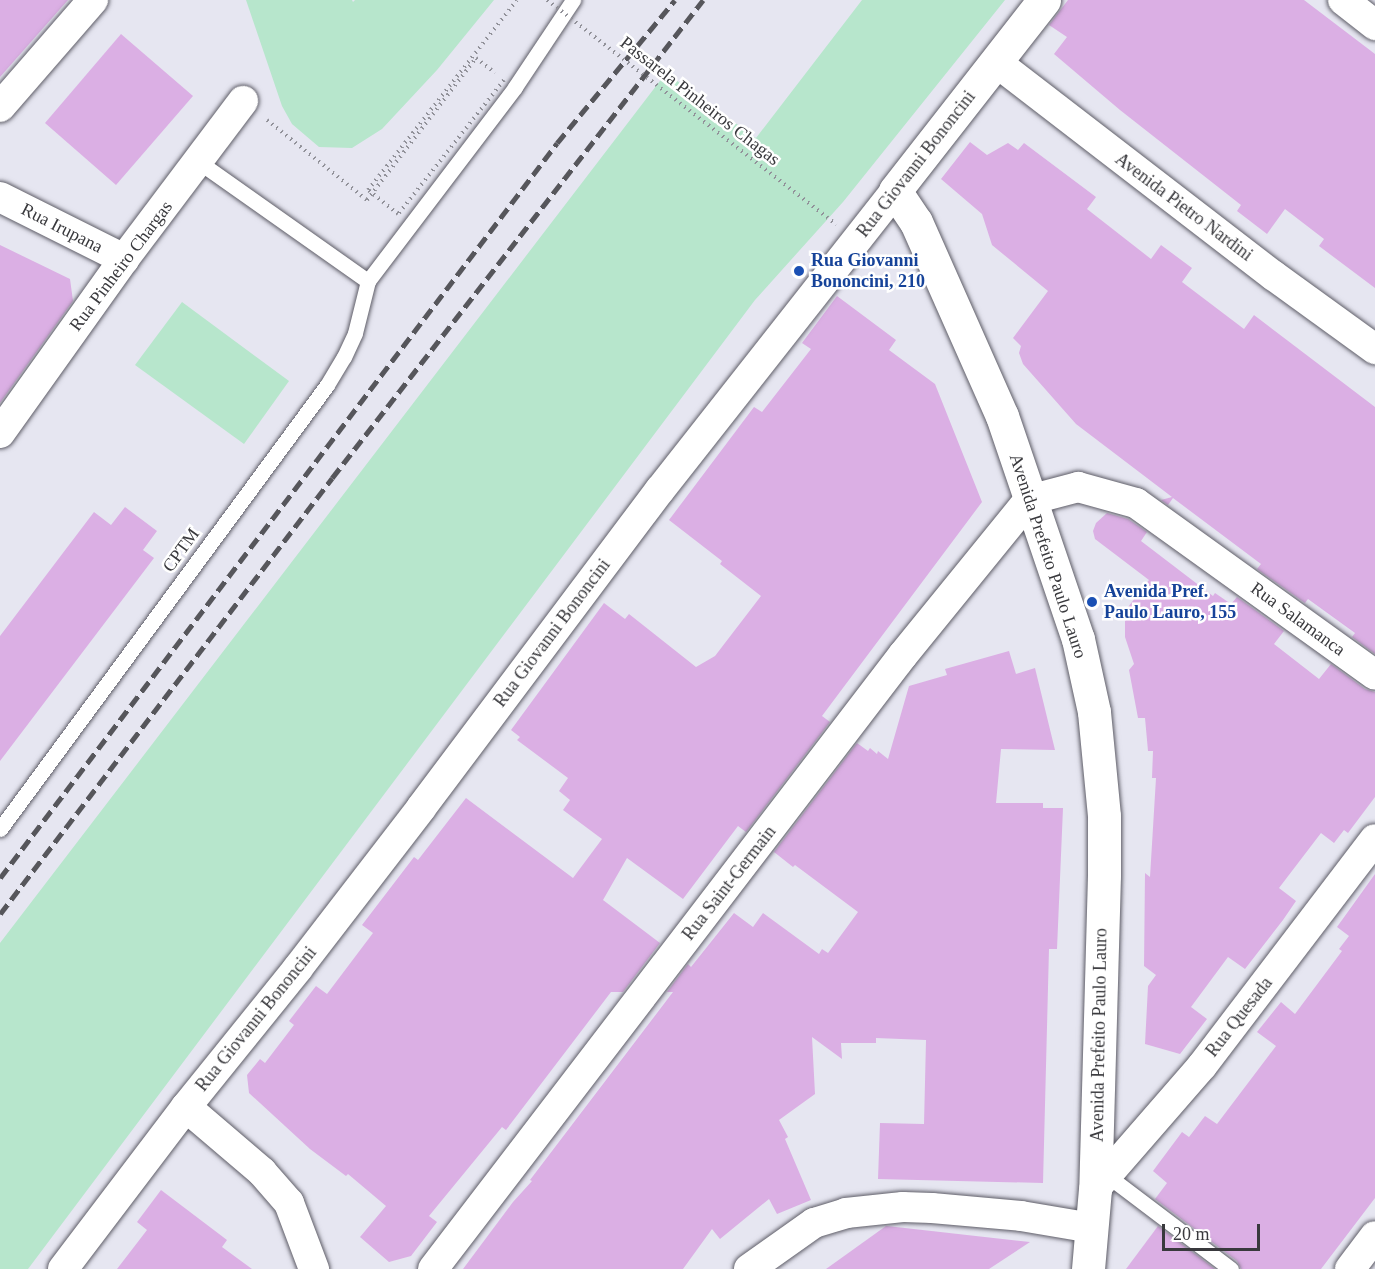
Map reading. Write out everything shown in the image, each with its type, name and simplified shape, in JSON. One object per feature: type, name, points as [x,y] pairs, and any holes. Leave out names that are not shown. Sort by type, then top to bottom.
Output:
[{"type":"street","points":[[0,107],[93,0]]},
{"type":"street","name":"Rua Giovanni Bononcini","points":[[63,1269],[186,1107],[318,943],[660,490],[1044,0]]},
{"type":"street","points":[[1343,0],[1375,25]]},
{"type":"street","name":"Avenida Pietro Nardini","points":[[996,62],[1274,276],[1375,349]]},
{"type":"street","name":"Rua Pinheiro Chargas","points":[[0,433],[124,259],[243,101]]},
{"type":"street","name":"Avenida Prefeito Paulo Lauro","points":[[895,191],[916,222],[992,394],[1078,639],[1094,712],[1100,760],[1104,875],[1102,1182],[1092,1228],[1088,1269]]},
{"type":"street","name":"Rua Irupana","points":[[0,197],[124,259]]},
{"type":"street","name":"Rua Salamanca","points":[[1029,500],[1078,488],[1136,503],[1375,675]]},
{"type":"street","name":"Rua Saint-Germain","points":[[433,1269],[903,655],[1029,500]]},
{"type":"street","name":"Rua Quesada","points":[[1102,1182],[1202,1066],[1375,839]]},
{"type":"street","points":[[186,1107],[262,1172],[289,1203],[314,1269]]},
{"type":"street","points":[[749,1269],[814,1223],[846,1213],[903,1207],[932,1208],[1021,1216],[1092,1228]]},
{"type":"street","points":[[1350,1269],[1375,1236]]},
{"type":"lane","points":[[199,162],[368,281],[515,87],[573,0]]},
{"type":"lane","name":"CPTM","points":[[0,829],[327,385],[355,333],[368,281]]},
{"type":"lane","points":[[1102,1182],[1231,1269]]},
{"type":"path","points":[[243,101],[367,200],[476,58],[504,80],[398,214],[368,190],[517,0]]},
{"type":"path","name":"Passarela Pinheiros Chagas","points":[[547,0],[836,224]]},
{"type":"green space","points":[[246,0],[352,0],[353,2],[355,0],[494,0],[437,70],[382,129],[352,148],[319,147],[292,124],[282,106]]},
{"type":"green space","points":[[862,0],[1005,0],[843,202],[755,300],[28,1269],[0,1269],[0,943],[666,73],[756,138]]},
{"type":"green space","points":[[182,302],[289,381],[244,444],[135,365]]},
{"type":"building","points":[[0,0],[68,0],[0,77]]},
{"type":"building","points":[[1068,0],[1304,0],[1375,54],[1375,288],[1319,246],[1324,239],[1285,209],[1267,234],[1237,211],[1241,205],[1120,110],[1054,54],[1067,37],[1049,25]]},
{"type":"building","points":[[121,34],[193,96],[116,185],[45,123]]},
{"type":"building","points":[[970,142],[987,155],[1008,143],[1018,150],[1024,143],[1096,197],[1087,209],[1151,259],[1161,245],[1192,268],[1182,282],[1244,329],[1254,315],[1375,407],[1375,654],[1352,637],[1355,633],[1308,599],[1305,603],[1257,569],[1261,564],[1173,498],[1168,505],[1161,500],[1172,497],[1076,424],[1023,364],[1019,353],[1021,346],[1013,338],[1048,291],[992,245],[982,214],[941,179]]},
{"type":"building","points":[[0,245],[70,279],[73,301],[0,403]]},
{"type":"building","points":[[837,296],[896,340],[889,350],[935,384],[982,502],[822,716],[830,722],[746,832],[738,826],[683,899],[627,858],[603,900],[660,943],[623,992],[611,992],[506,1130],[502,1127],[429,1216],[437,1222],[411,1256],[389,1262],[360,1237],[386,1206],[348,1174],[346,1176],[310,1149],[249,1093],[247,1075],[260,1059],[265,1063],[294,1025],[289,1021],[316,986],[327,994],[373,933],[362,925],[414,857],[418,860],[466,798],[573,878],[602,839],[563,810],[570,800],[559,791],[568,778],[517,740],[520,737],[511,730],[604,603],[625,619],[629,614],[696,667],[715,656],[761,596],[720,564],[722,561],[669,520],[754,407],[762,412],[811,349],[802,343]]},
{"type":"building","points":[[125,507],[157,531],[143,550],[154,558],[0,761],[0,636],[94,512],[111,525]]},
{"type":"building","points":[[1107,513],[1128,519],[1147,532],[1141,541],[1213,596],[1215,593],[1231,604],[1237,597],[1284,631],[1274,644],[1319,679],[1331,664],[1365,689],[1375,692],[1375,797],[1348,833],[1344,830],[1334,843],[1321,833],[1279,888],[1296,901],[1245,969],[1228,957],[1191,1007],[1207,1019],[1180,1054],[1145,1044],[1148,986],[1156,975],[1144,966],[1145,873],[1150,877],[1156,778],[1152,778],[1153,751],[1148,751],[1145,718],[1138,718],[1129,670],[1134,664],[1125,637],[1125,611],[1149,580],[1095,539],[1093,531],[1096,523]]},
{"type":"building","points":[[1009,651],[1016,674],[1035,668],[1055,750],[1001,749],[996,803],[1043,803],[1043,808],[1063,808],[1057,949],[1049,949],[1043,1183],[878,1179],[880,1123],[924,1124],[926,1040],[876,1038],[876,1043],[841,1043],[842,1059],[812,1037],[815,1094],[779,1120],[788,1137],[785,1139],[811,1200],[777,1214],[769,1199],[720,1239],[712,1229],[683,1269],[463,1269],[513,1202],[532,1181],[530,1180],[673,992],[667,992],[688,964],[691,967],[734,913],[753,927],[763,913],[819,954],[822,949],[828,953],[858,912],[774,852],[857,743],[868,751],[870,748],[877,754],[878,751],[888,759],[909,686],[947,675],[945,669]]},
{"type":"building","points":[[1375,874],[1375,1198],[1321,1269],[1241,1269],[1237,1261],[1155,1199],[1167,1183],[1153,1171],[1182,1132],[1189,1137],[1205,1116],[1217,1124],[1276,1046],[1257,1032],[1281,1002],[1295,1014],[1342,951],[1339,949],[1349,936],[1337,927]]},
{"type":"building","points":[[161,1190],[227,1240],[222,1247],[252,1269],[117,1269],[147,1230],[137,1222]]},
{"type":"building","points":[[886,1226],[1030,1242],[989,1269],[826,1269]]},
{"type":"building","points":[[1158,1226],[1215,1269],[1126,1269]]},
{"type":"railway","points":[[0,878],[557,143],[675,0]]},
{"type":"railway","points":[[0,914],[332,478],[703,0]]},
{"type":"place","name":"Rua Giovanni Bononcini, 210","points":[[799,271]]},
{"type":"place","name":"Avenida Pref. Paulo Lauro, 155","points":[[1092,602]]}]
